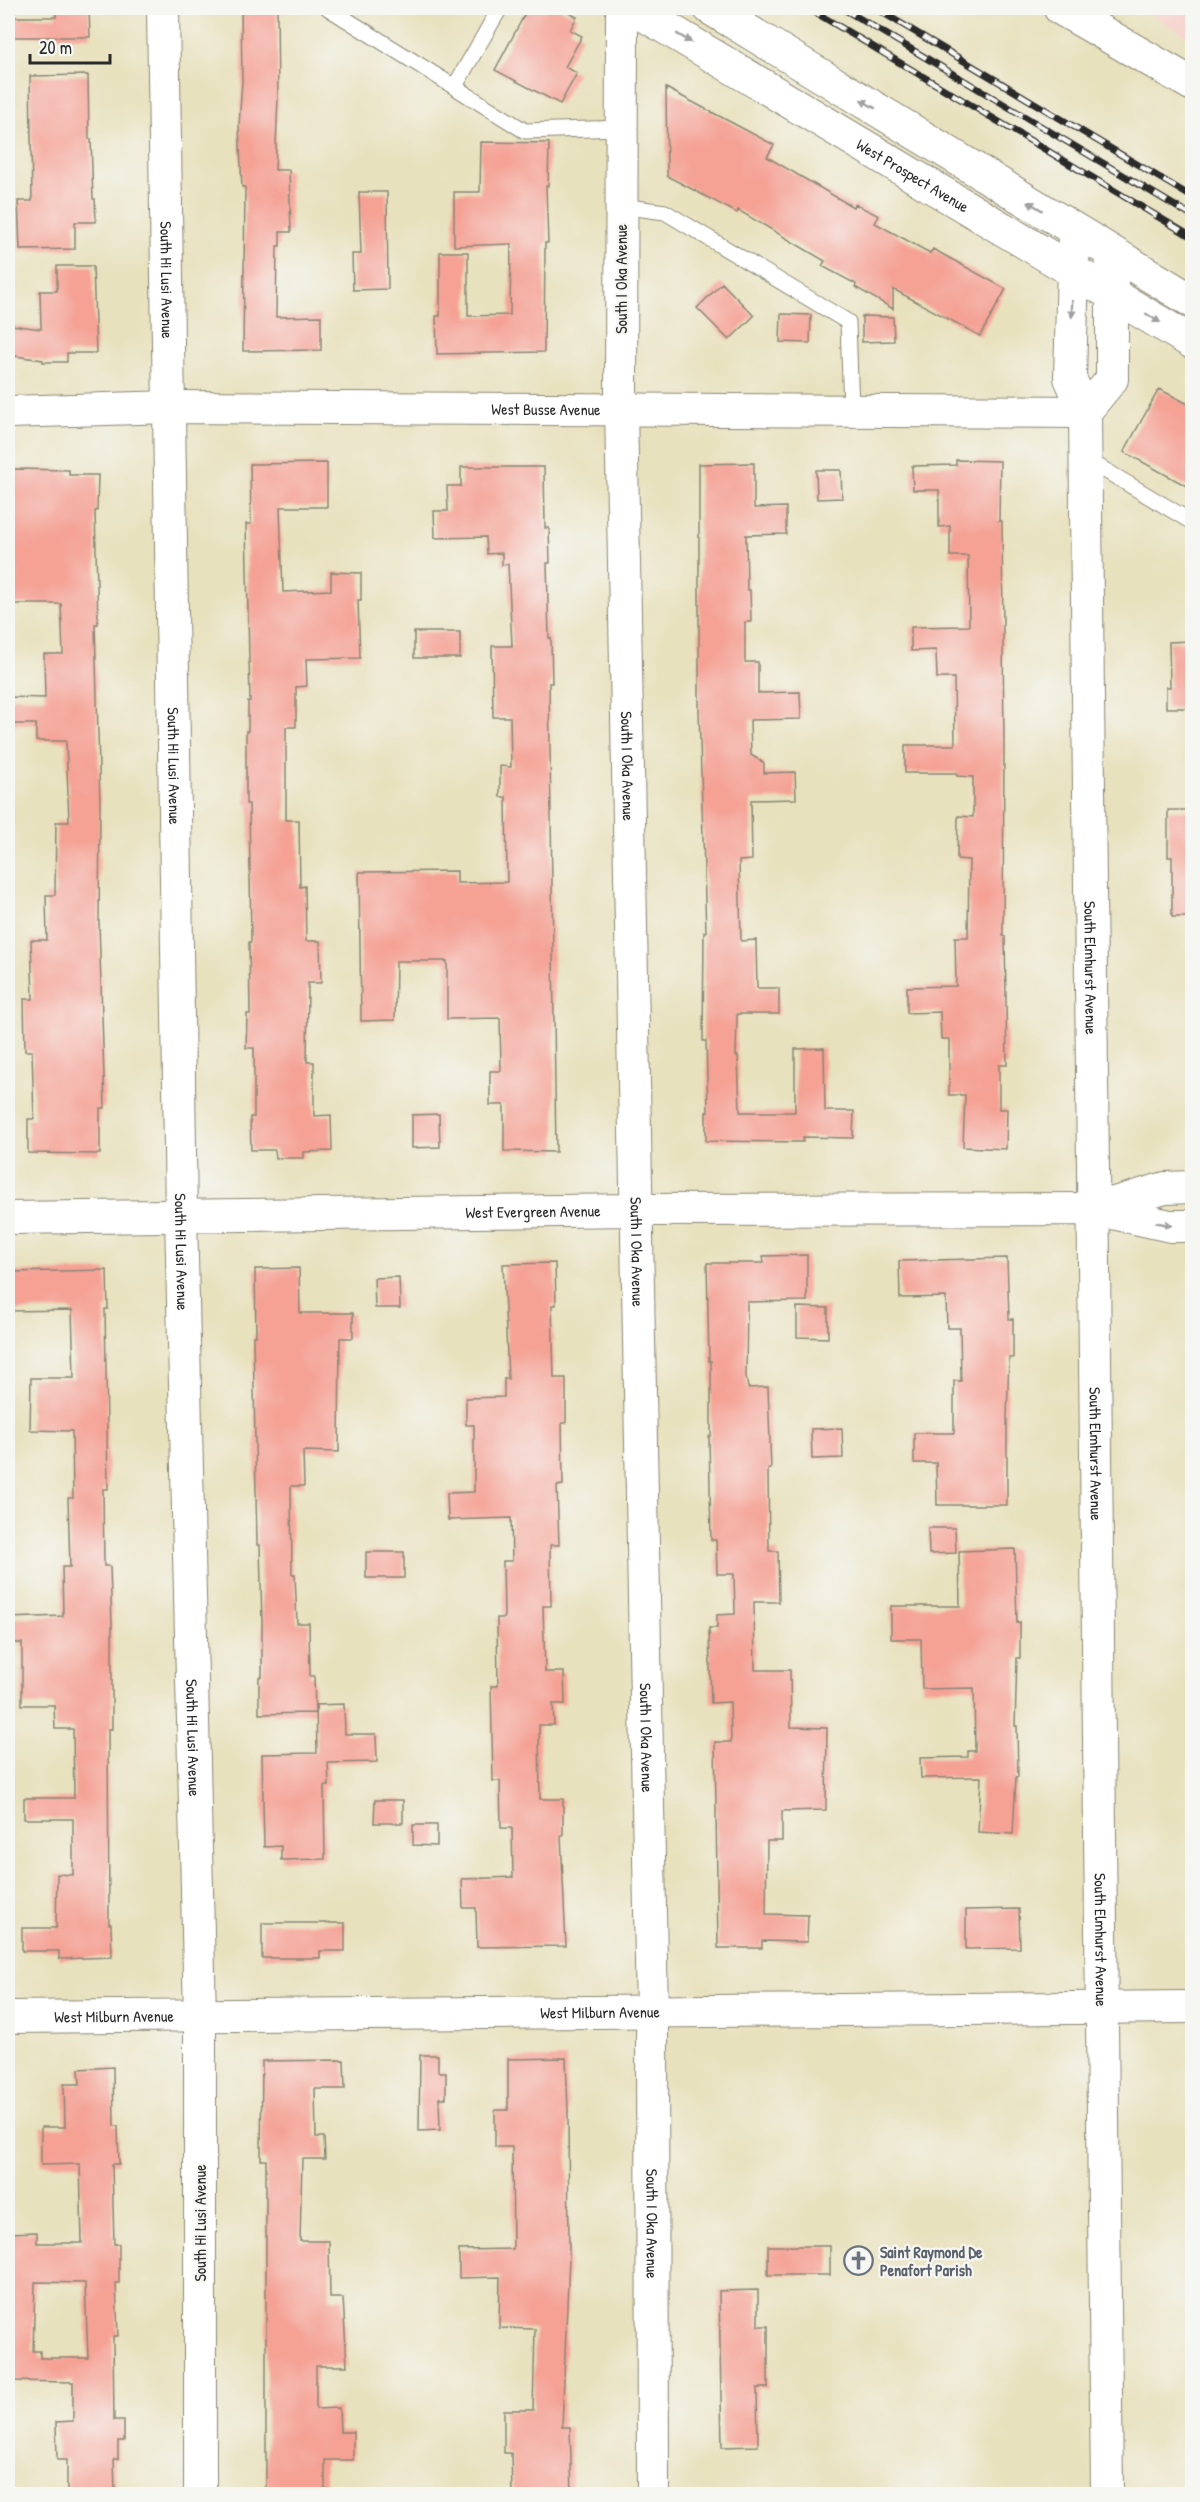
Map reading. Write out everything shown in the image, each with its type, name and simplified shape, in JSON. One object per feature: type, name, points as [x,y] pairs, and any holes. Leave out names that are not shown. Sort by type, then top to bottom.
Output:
[{"type":"street","name":"South Hi Lusi Avenue","points":[[164,8],[181,1216],[200,2016],[200,2494]]},
{"type":"street","name":"South I Oka Avenue","points":[[622,8],[621,408],[652,2012],[653,2494]]},
{"type":"street","name":"West Prospect Avenue","points":[[633,8],[1192,342]]},
{"type":"street","points":[[710,8],[1192,301]]},
{"type":"street","points":[[1060,8],[1192,84]]},
{"type":"street","name":"South Elmhurst Avenue","points":[[1074,230],[1070,378],[1085,412],[1086,459],[1107,2494]]},
{"type":"street","points":[[1085,412],[1112,379],[1112,253]]},
{"type":"street","name":"West Busse Avenue","points":[[8,411],[171,407],[1085,412]]},
{"type":"street","name":"West Evergreen Avenue","points":[[1094,1209],[1165,1188],[1192,1187]]},
{"type":"street","name":"West Evergreen Avenue","points":[[8,1218],[635,1210],[1094,1209],[1170,1226],[1192,1226]]},
{"type":"street","name":"West Milburn Avenue","points":[[8,2017],[1192,2007]]},
{"type":"lane","points":[[328,8],[525,131],[622,128]]},
{"type":"lane","points":[[455,86],[500,8]]},
{"type":"lane","points":[[621,206],[665,212],[848,322],[851,410]]},
{"type":"lane","points":[[1086,459],[1192,522]]},
{"type":"shaded area","points":[[1140,8],[1192,8],[1192,39]]},
{"type":"building","points":[[56,8],[89,8],[90,37],[8,37],[8,17],[56,17]]},
{"type":"building","points":[[241,8],[277,8],[278,98],[275,170],[289,170],[291,232],[280,232],[280,246],[277,246],[276,317],[321,316],[321,350],[243,351],[245,187],[242,187],[239,126],[242,81]]},
{"type":"building","points":[[528,8],[560,8],[577,17],[570,30],[582,36],[565,67],[577,73],[560,104],[495,70]]},
{"type":"building","points":[[88,75],[89,139],[91,139],[96,222],[75,222],[75,249],[20,250],[18,201],[32,201],[30,76]]},
{"type":"building","points":[[666,88],[774,145],[767,157],[853,207],[855,204],[879,216],[875,223],[930,253],[933,249],[1006,289],[980,336],[893,289],[893,309],[855,287],[856,284],[822,266],[825,261],[738,210],[737,213],[667,176]]},
{"type":"building","points":[[481,142],[549,143],[548,186],[546,186],[548,243],[545,243],[544,352],[437,354],[436,316],[440,316],[440,252],[468,252],[468,316],[510,315],[511,244],[454,246],[454,192],[480,192]]},
{"type":"building","points":[[359,192],[387,192],[388,289],[353,290],[352,254],[361,254]]},
{"type":"building","points":[[57,266],[93,266],[96,353],[67,353],[67,362],[43,362],[43,360],[8,355],[11,325],[41,329],[40,291],[57,291]]},
{"type":"building","points":[[722,283],[754,316],[729,340],[697,308]]},
{"type":"building","points":[[781,314],[811,315],[810,343],[780,342]]},
{"type":"building","points":[[862,316],[893,317],[894,341],[862,342]]},
{"type":"building","points":[[1159,389],[1192,406],[1192,489],[1124,452]]},
{"type":"building","points":[[956,460],[1000,461],[999,521],[1002,521],[1004,744],[1003,936],[1005,936],[1007,1065],[999,1065],[999,1109],[1007,1109],[1006,1149],[963,1147],[965,1095],[949,1095],[949,1039],[941,1039],[940,1012],[907,1013],[907,987],[956,986],[955,937],[968,937],[969,860],[957,859],[958,816],[973,817],[973,777],[957,776],[957,773],[905,773],[905,745],[955,745],[954,678],[937,678],[936,650],[911,651],[911,627],[969,626],[968,556],[950,556],[950,526],[939,527],[939,490],[913,490],[912,466],[956,465]]},
{"type":"building","points":[[327,463],[327,507],[280,507],[283,592],[331,590],[331,572],[361,573],[361,600],[358,600],[360,658],[306,659],[307,686],[296,687],[296,727],[286,727],[286,820],[299,820],[300,887],[305,886],[306,941],[320,941],[321,983],[308,983],[307,1062],[314,1062],[314,1116],[331,1115],[332,1151],[304,1152],[304,1158],[276,1158],[275,1150],[251,1150],[250,1117],[254,1117],[254,1048],[246,1048],[247,1014],[250,1014],[249,942],[251,942],[249,804],[246,804],[246,731],[248,731],[248,701],[250,701],[246,524],[251,524],[250,464]]},
{"type":"building","points":[[754,463],[754,508],[786,507],[786,534],[746,535],[747,590],[750,590],[751,622],[745,622],[745,662],[758,662],[758,693],[800,692],[801,719],[750,720],[751,755],[764,763],[764,773],[795,772],[796,799],[751,800],[752,860],[739,861],[741,941],[756,940],[757,988],[779,988],[779,1014],[737,1014],[736,1056],[738,1056],[740,1112],[795,1112],[795,1049],[824,1048],[825,1111],[854,1111],[853,1138],[803,1137],[803,1142],[706,1141],[706,1112],[708,1112],[706,1041],[703,1041],[704,932],[706,932],[699,710],[699,464]]},
{"type":"building","points":[[461,467],[544,467],[545,528],[549,528],[550,563],[547,563],[552,683],[549,683],[556,1152],[504,1151],[504,1105],[490,1105],[490,1071],[501,1071],[500,1018],[447,1019],[447,961],[396,961],[395,1020],[361,1021],[359,872],[457,871],[457,883],[507,882],[506,797],[500,797],[500,766],[511,767],[510,717],[493,717],[492,646],[512,646],[508,564],[502,565],[502,553],[487,554],[486,537],[435,538],[434,511],[448,511],[447,486],[461,486]]},
{"type":"building","points":[[13,469],[69,470],[69,475],[98,475],[97,511],[95,511],[98,624],[95,624],[100,805],[99,923],[105,1108],[100,1108],[100,1154],[28,1153],[28,1119],[34,1119],[32,1051],[25,1051],[24,999],[33,999],[31,940],[47,940],[46,895],[55,895],[56,822],[69,822],[66,741],[36,741],[36,724],[8,724],[8,697],[45,698],[44,654],[63,654],[61,604],[8,604],[8,516],[12,516]]},
{"type":"building","points":[[816,470],[841,470],[842,498],[817,499]]},
{"type":"building","points":[[414,632],[460,632],[460,658],[414,658]]},
{"type":"building","points":[[1192,641],[1192,708],[1166,708],[1166,687],[1170,687],[1169,642]]},
{"type":"building","points":[[1168,810],[1192,810],[1192,917],[1172,917],[1172,857],[1168,857]]},
{"type":"building","points":[[439,1114],[440,1147],[412,1148],[412,1115]]},
{"type":"building","points":[[807,1255],[807,1301],[747,1302],[746,1376],[748,1388],[768,1387],[771,1469],[768,1469],[769,1551],[778,1551],[779,1602],[754,1602],[755,1670],[790,1670],[791,1727],[827,1728],[826,1810],[782,1811],[782,1841],[767,1841],[766,1914],[808,1915],[807,1942],[762,1941],[762,1948],[718,1948],[715,1742],[731,1742],[730,1702],[711,1703],[709,1628],[717,1628],[717,1615],[735,1614],[734,1574],[717,1574],[716,1540],[711,1540],[709,1436],[711,1436],[711,1361],[709,1361],[707,1263],[764,1263],[763,1256]]},
{"type":"building","points":[[1007,1258],[1009,1319],[1013,1319],[1013,1358],[1009,1358],[1007,1505],[937,1505],[936,1463],[914,1463],[914,1433],[954,1433],[954,1381],[961,1381],[960,1328],[947,1328],[946,1297],[900,1298],[899,1261]]},
{"type":"building","points":[[555,1263],[556,1305],[552,1305],[554,1378],[566,1378],[566,1423],[562,1423],[563,1485],[557,1486],[559,1545],[550,1545],[551,1606],[543,1606],[545,1672],[564,1672],[565,1704],[553,1704],[554,1725],[539,1725],[540,1799],[563,1799],[563,1835],[561,1835],[566,1946],[477,1947],[476,1908],[463,1908],[462,1879],[513,1877],[512,1828],[501,1828],[500,1781],[493,1781],[491,1686],[498,1686],[497,1618],[504,1618],[503,1561],[512,1561],[511,1518],[448,1520],[447,1493],[474,1492],[474,1425],[466,1425],[466,1398],[504,1397],[504,1379],[508,1379],[503,1264]]},
{"type":"building","points":[[299,1268],[300,1313],[353,1313],[353,1338],[340,1338],[339,1452],[303,1451],[304,1486],[291,1486],[292,1574],[295,1574],[297,1623],[309,1623],[310,1676],[314,1676],[315,1713],[259,1714],[262,1623],[260,1545],[257,1545],[253,1336],[256,1336],[255,1269]]},
{"type":"building","points":[[107,1270],[108,1309],[105,1309],[108,1489],[103,1489],[104,1566],[110,1566],[112,1627],[112,1729],[108,1729],[109,1924],[111,1924],[112,1957],[59,1959],[59,1951],[22,1951],[22,1928],[56,1928],[57,1874],[73,1875],[73,1819],[24,1819],[24,1798],[74,1798],[73,1729],[55,1729],[54,1705],[22,1705],[22,1643],[8,1643],[8,1618],[63,1616],[62,1567],[70,1567],[68,1498],[73,1498],[72,1431],[30,1430],[31,1378],[74,1378],[72,1310],[8,1311],[8,1285],[10,1285],[9,1272]]},
{"type":"building","points":[[399,1277],[400,1308],[375,1308],[374,1278]]},
{"type":"building","points":[[797,1307],[828,1308],[828,1338],[797,1337]]},
{"type":"building","points":[[842,1428],[843,1458],[812,1459],[811,1429]]},
{"type":"building","points":[[928,1528],[955,1528],[956,1553],[929,1554]]},
{"type":"building","points":[[1015,1549],[1020,1658],[1017,1658],[1015,1726],[1017,1726],[1018,1777],[1016,1777],[1013,1834],[978,1832],[981,1777],[921,1778],[920,1758],[968,1757],[968,1751],[975,1751],[974,1688],[922,1689],[921,1639],[891,1639],[891,1606],[960,1606],[959,1551]]},
{"type":"building","points":[[366,1552],[404,1552],[404,1578],[366,1578]]},
{"type":"building","points":[[344,1704],[345,1734],[376,1734],[377,1762],[328,1763],[329,1786],[324,1786],[325,1859],[281,1860],[281,1846],[264,1847],[262,1754],[317,1753],[316,1705]]},
{"type":"building","points":[[375,1800],[403,1800],[403,1823],[374,1823]]},
{"type":"building","points":[[413,1825],[437,1825],[437,1846],[413,1845]]},
{"type":"building","points":[[1019,1909],[1020,1948],[966,1949],[966,1910]]},
{"type":"building","points":[[262,1923],[345,1923],[345,1951],[320,1951],[320,1958],[262,1958]]},
{"type":"building","points":[[420,2055],[438,2055],[438,2072],[446,2072],[446,2098],[439,2098],[440,2130],[419,2131]]},
{"type":"building","points":[[566,2058],[569,2257],[562,2427],[570,2427],[572,2494],[512,2493],[511,2453],[504,2453],[504,2410],[533,2410],[535,2329],[499,2328],[500,2277],[459,2278],[459,2250],[513,2249],[512,2147],[495,2147],[495,2110],[508,2110],[508,2059]]},
{"type":"building","points":[[344,2060],[345,2089],[315,2089],[316,2137],[324,2137],[325,2159],[302,2159],[300,2241],[329,2241],[330,2298],[343,2298],[347,2366],[316,2366],[316,2409],[339,2408],[340,2432],[353,2432],[353,2460],[325,2460],[325,2494],[266,2494],[266,2160],[261,2160],[262,2061]]},
{"type":"building","points":[[113,2067],[114,2126],[118,2126],[119,2164],[112,2164],[114,2244],[119,2244],[119,2283],[116,2283],[118,2336],[113,2336],[114,2420],[124,2420],[124,2441],[118,2441],[118,2459],[114,2459],[115,2494],[67,2494],[67,2460],[57,2460],[56,2422],[73,2421],[73,2382],[9,2381],[8,2233],[37,2232],[37,2243],[82,2243],[80,2164],[41,2165],[41,2127],[65,2127],[64,2084],[80,2084],[79,2069]],"holes":[[[35,2282],[85,2283],[88,2358],[40,2358],[40,2351],[33,2351]]]},
{"type":"building","points":[[768,2246],[830,2246],[830,2275],[768,2275]]},
{"type":"building","points":[[758,2290],[758,2326],[768,2326],[768,2388],[757,2388],[758,2446],[722,2447],[719,2291]]},
{"type":"railway","points":[[808,8],[1192,237]]},
{"type":"railway","points":[[842,8],[1192,216]]},
{"type":"railway","points":[[875,8],[1192,197]]},
{"type":"place","name":"Saint Raymond De Penafort Parish","points":[[859,2261]]}]
